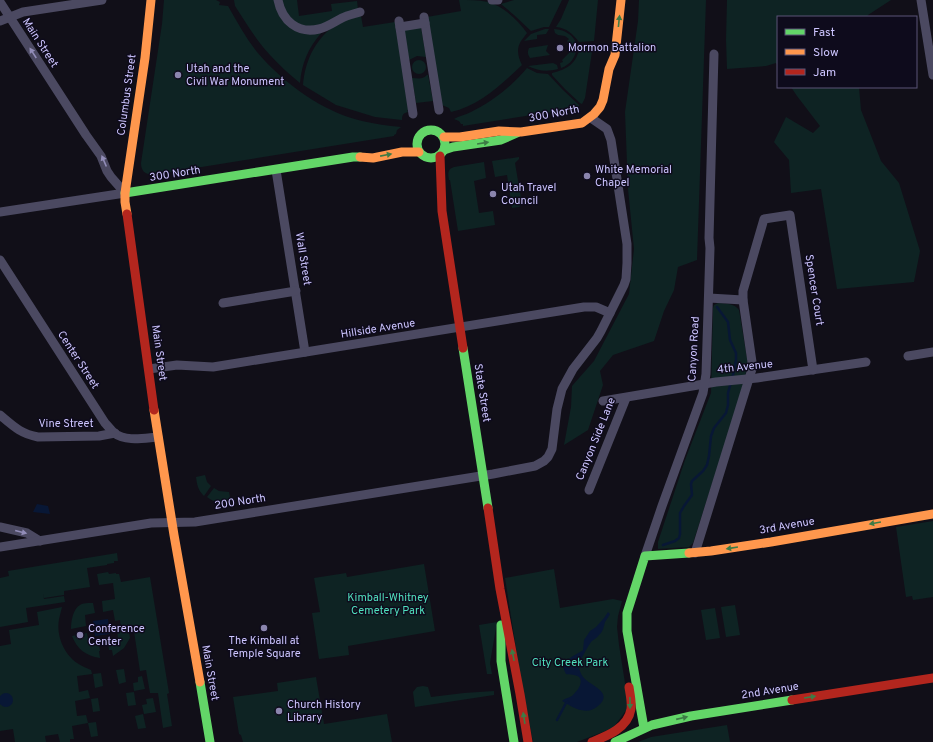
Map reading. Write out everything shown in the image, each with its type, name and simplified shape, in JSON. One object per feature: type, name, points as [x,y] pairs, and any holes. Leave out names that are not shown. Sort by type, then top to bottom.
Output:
[{"type":"street","points":[[0,21],[24,12],[102,0]]},
{"type":"street","name":"Columbus Street","points":[[125,194],[152,0]]},
{"type":"street","points":[[278,0],[283,15],[287,21],[294,26],[312,30],[332,24],[341,18],[360,12]]},
{"type":"street","points":[[492,0],[498,0]]},
{"type":"street","points":[[609,69],[606,54],[613,0]]},
{"type":"street","points":[[590,118],[602,104],[609,69],[615,55],[621,0]]},
{"type":"street","points":[[921,0],[929,23],[933,75]]},
{"type":"street","name":"Main Street","points":[[0,2],[86,135],[102,156],[107,171],[125,194],[158,437],[210,742]]},
{"type":"street","points":[[413,114],[399,24],[424,20],[439,110]]},
{"type":"street","name":"Canyon Road","points":[[644,728],[627,631],[627,613],[662,506],[705,384],[710,248],[709,238],[714,54]]},
{"type":"street","name":"300 North","points":[[444,137],[460,137],[499,131],[521,132],[582,123],[590,118]]},
{"type":"street","name":"200 North","points":[[0,547],[151,524],[195,522],[483,476],[529,468],[540,464],[548,457],[552,449],[557,409],[562,389],[573,369],[597,338],[626,279],[628,263],[627,244],[610,136],[606,129],[590,118]]},
{"type":"street","points":[[429,130],[440,133],[444,137],[445,145],[442,153],[434,158],[424,157],[419,152],[417,147],[418,140],[422,134],[429,130]]},
{"type":"street","name":"300 North","points":[[442,153],[462,146],[501,140],[521,132]]},
{"type":"street","name":"300 North","points":[[0,212],[125,194],[353,157],[372,150],[418,140]]},
{"type":"street","name":"300 North","points":[[353,157],[373,158],[402,152],[419,152]]},
{"type":"street","name":"State Street","points":[[442,153],[442,210],[500,589],[528,742]]},
{"type":"street","name":"State Street","points":[[427,158],[441,200]]},
{"type":"street","name":"Wall Street","points":[[276,170],[305,352]]},
{"type":"street","name":"Spencer Court","points":[[743,300],[745,284],[764,219],[790,215],[814,370]]},
{"type":"street","name":"Center Street","points":[[0,260],[105,423],[115,433]]},
{"type":"street","points":[[223,303],[296,291]]},
{"type":"street","points":[[695,552],[752,369],[743,300],[708,298]]},
{"type":"street","name":"Hillside Avenue","points":[[149,369],[177,365],[213,367],[584,308],[596,307],[610,313]]},
{"type":"street","points":[[908,356],[933,352]]},
{"type":"street","name":"4th Avenue","points":[[603,401],[725,381],[750,379],[866,362]]},
{"type":"street","name":"Canyon Side Lane","points":[[588,490],[626,398]]},
{"type":"street","name":"Vine Street","points":[[0,415],[18,430],[38,437],[99,436],[115,433]]},
{"type":"street","points":[[115,433],[135,439],[158,437]]},
{"type":"street","name":"3rd Avenue","points":[[645,556],[710,551],[933,514]]},
{"type":"street","points":[[0,527],[26,533],[40,541]]},
{"type":"street","name":"State Street","points":[[500,589],[501,661],[514,742]]},
{"type":"street","name":"Canyon Road","points":[[592,742],[619,729],[626,721],[630,713],[631,704],[629,681],[631,656]]},
{"type":"street","name":"2nd Avenue","points":[[614,742],[652,725],[691,716],[933,678]]},
{"type":"green space","points":[[164,0],[216,0],[220,2],[219,5],[228,6],[245,36],[257,52],[279,75],[305,95],[347,117],[372,123],[401,127],[397,130],[394,136],[152,175],[145,173],[141,163],[162,24]]},
{"type":"green space","points":[[234,0],[275,0],[282,20],[321,33],[306,56],[300,83],[277,62],[260,43],[235,6]]},
{"type":"green space","points":[[280,0],[297,0],[299,16],[332,11],[331,4],[357,1],[358,9],[324,24],[307,27],[291,21]]},
{"type":"green space","points":[[459,0],[481,1],[494,4],[510,14],[527,33],[518,47],[522,65],[498,87],[480,100],[451,112],[449,108],[442,105],[427,17],[461,11]]},
{"type":"green space","points":[[514,0],[562,0],[549,27],[531,31],[501,4]]},
{"type":"green space","points":[[569,0],[598,0],[594,41],[579,42],[569,32],[556,27]]},
{"type":"green space","points":[[639,0],[706,0],[697,260],[678,267],[674,290],[664,311],[654,341],[613,355],[600,371],[603,385],[588,430],[564,445],[571,407],[572,386],[594,361],[629,294],[634,249],[628,189],[625,112],[638,21]]},
{"type":"green space","points":[[727,0],[891,0],[868,16],[777,16],[777,64],[776,63],[766,66],[727,69]]},
{"type":"green space","points":[[361,16],[363,27],[395,22],[409,110],[403,114],[402,120],[375,117],[336,105],[303,85],[306,66],[319,41],[340,22]]},
{"type":"green space","points":[[421,27],[426,57],[417,56],[409,60],[404,29]]},
{"type":"green space","points":[[549,29],[546,34],[537,35],[537,39],[524,41],[531,34]]},
{"type":"green space","points":[[554,29],[562,30],[568,33],[577,44],[570,44],[567,41],[569,39],[555,33]]},
{"type":"green space","points":[[548,45],[546,51],[550,55],[530,58],[528,53],[529,48]]},
{"type":"green space","points":[[593,45],[585,98],[582,104],[565,89],[552,75],[552,73],[563,70],[574,62],[580,47]]},
{"type":"green space","points":[[577,47],[572,60],[561,68],[560,63],[563,62],[562,60],[571,49]]},
{"type":"green space","points":[[419,60],[424,62],[426,67],[424,72],[419,74],[414,72],[412,67],[414,62]]},
{"type":"green space","points":[[553,63],[557,65],[558,69],[543,70],[528,66]]},
{"type":"green space","points":[[527,68],[537,73],[548,74],[579,106],[576,108],[463,126],[463,124],[454,119],[479,108],[494,98],[508,87]]},
{"type":"green space","points":[[427,75],[433,101],[416,103],[412,78],[422,78]]},
{"type":"green space","points":[[792,88],[859,88],[861,110],[881,161],[899,183],[920,251],[914,282],[837,289],[821,189],[791,193],[789,160],[774,142],[786,117],[813,133],[820,126]]},
{"type":"green space","points":[[519,157],[515,163],[522,204],[519,207],[512,208],[507,175],[495,177],[492,161]]},
{"type":"green space","points":[[484,162],[486,178],[474,181],[479,213],[493,211],[495,225],[458,231],[448,174],[449,170],[454,167]]},
{"type":"green space","points":[[718,303],[732,305],[739,310],[748,364],[739,400],[693,543],[689,547],[658,549],[658,542],[685,460],[711,393],[713,308],[714,305]]},
{"type":"green space","points":[[205,475],[207,482],[211,486],[204,496],[200,492],[196,477]]},
{"type":"green space","points":[[214,488],[219,491],[229,492],[231,502],[225,503],[213,501],[207,497]]},
{"type":"green space","points":[[933,521],[933,597],[913,600],[912,596],[906,597],[896,527]]},
{"type":"green space","points":[[117,553],[118,561],[114,561],[114,563],[87,568],[90,587],[64,591],[64,595],[44,598],[43,593],[44,599],[64,596],[65,602],[26,608],[28,622],[0,627],[0,578],[9,576],[8,571]]},
{"type":"green space","name":"Kimball-Whitney Cemetery Park","points":[[424,564],[435,631],[348,646],[349,655],[319,659],[312,613],[320,612],[314,578],[346,573],[347,577]]},
{"type":"green space","name":"City Creek Park","points":[[554,569],[560,608],[613,599],[622,601],[617,627],[628,702],[627,709],[613,728],[577,742],[533,742],[521,680],[505,578]]},
{"type":"green space","points":[[108,572],[109,574],[119,574],[121,582],[150,577],[169,693],[167,694],[172,726],[163,728],[158,693],[150,693],[146,670],[140,671],[133,625],[128,626],[130,638],[124,648],[113,656],[112,650],[109,650],[108,641],[118,639],[117,629],[121,629],[120,620],[115,621],[113,610],[103,612],[102,601],[115,599],[113,583],[99,585],[97,574]]},
{"type":"green space","points":[[93,603],[95,613],[85,615],[86,626],[71,629],[71,622],[76,609],[80,605]]},
{"type":"green space","points":[[735,605],[740,635],[726,637],[721,607]]},
{"type":"green space","points":[[62,607],[58,625],[62,644],[72,659],[91,670],[92,674],[77,676],[79,692],[88,690],[90,698],[75,701],[77,716],[86,715],[88,723],[72,726],[74,739],[70,739],[70,742],[60,742],[58,734],[45,736],[46,742],[15,742],[13,729],[0,731],[0,646],[11,644],[9,630],[39,625],[37,612]]},
{"type":"green space","points":[[715,608],[720,638],[706,640],[701,610]]},
{"type":"green space","points":[[497,622],[490,663],[492,674],[487,674],[479,625]]},
{"type":"green space","points":[[87,633],[89,644],[99,643],[100,658],[86,654],[79,648],[72,636]]},
{"type":"green space","points":[[124,669],[126,682],[119,684],[116,670]]},
{"type":"green space","points":[[101,673],[103,686],[95,688],[93,674]]},
{"type":"green space","points":[[142,676],[145,689],[134,691],[133,683],[138,682],[138,677]]},
{"type":"green space","name":"Church History Library","points":[[316,677],[324,724],[387,714],[392,742],[243,742],[241,735],[239,734],[233,697],[278,691],[277,683]]},
{"type":"green space","points":[[417,687],[428,687],[431,697],[494,691],[494,695],[415,707],[413,692]]},
{"type":"green space","points":[[134,692],[136,705],[128,706],[126,693]]},
{"type":"green space","points":[[98,698],[100,711],[93,712],[91,699]]},
{"type":"green space","points":[[153,698],[156,712],[144,714],[142,705],[147,704],[146,699]]},
{"type":"green space","points":[[143,714],[146,728],[138,729],[135,716]]},
{"type":"green space","points":[[96,722],[98,736],[91,737],[88,723]]},
{"type":"green space","points":[[727,725],[730,742],[638,742],[651,737]]},
{"type":"water","points":[[37,504],[48,506],[50,514],[33,512]]},
{"type":"water","points":[[608,612],[610,614],[602,631],[592,641],[579,664],[580,672],[584,678],[600,690],[604,697],[598,706],[592,710],[586,711],[573,708],[562,701],[573,695],[581,682],[579,677],[566,674],[564,669],[565,662],[583,650],[584,640],[590,631],[596,627]]},
{"type":"water","points":[[108,619],[110,634],[95,636],[93,621]]},
{"type":"water","points":[[6,693],[11,695],[13,700],[11,705],[6,707],[1,705],[-1,700],[1,695]]},
{"type":"waterway","points":[[663,545],[679,538],[680,513],[692,495],[692,481],[707,465],[711,436],[714,428],[726,413],[728,405],[728,393],[734,371],[736,353],[730,340],[728,322],[717,307]]},
{"type":"waterway","points":[[557,720],[568,702]]},
{"type":"traffic: fast","points":[[431,130],[441,134],[445,144],[441,154],[431,158],[421,154],[417,144],[421,134],[431,130]]},
{"type":"traffic: fast","points":[[444,150],[453,147],[501,140],[517,133]]},
{"type":"traffic: fast","points":[[125,193],[360,157]]},
{"type":"traffic: fast","points":[[463,348],[488,508]]},
{"type":"traffic: fast","points":[[644,728],[627,631],[627,613],[645,556],[689,553]]},
{"type":"traffic: fast","points":[[501,625],[501,661],[514,742]]},
{"type":"traffic: fast","points":[[200,682],[210,742]]},
{"type":"traffic: fast","points":[[615,742],[652,725],[691,716],[792,700]]},
{"type":"traffic: slow","points":[[127,214],[125,193],[145,58],[151,0]]},
{"type":"traffic: slow","points":[[444,137],[460,137],[499,131],[521,132],[582,123],[594,114],[600,107],[603,100],[609,69],[615,55],[621,0]]},
{"type":"traffic: slow","points":[[360,157],[373,158],[402,152],[419,152]]},
{"type":"traffic: slow","points":[[154,410],[200,682]]},
{"type":"traffic: slow","points":[[689,553],[771,542],[933,514]]},
{"type":"traffic: jam","points":[[440,156],[442,211],[463,348]]},
{"type":"traffic: jam","points":[[127,214],[154,410]]},
{"type":"traffic: jam","points":[[488,508],[500,589],[528,742]]},
{"type":"traffic: jam","points":[[792,700],[933,678]]},
{"type":"traffic: jam","points":[[592,742],[616,730],[626,721],[631,709],[629,687]]},
{"type":"place","name":"Mormon Battalion","points":[[560,48]]},
{"type":"place","name":"Utah and the Civil War Monument","points":[[178,75]]},
{"type":"place","name":"White Memorial Chapel","points":[[587,176]]},
{"type":"place","name":"Utah Travel Council","points":[[493,194]]},
{"type":"place","name":"The Kimball at Temple Square","points":[[264,628]]},
{"type":"place","name":"Conference Center","points":[[80,635]]},
{"type":"place","name":"Church History Library","points":[[279,711]]}]
